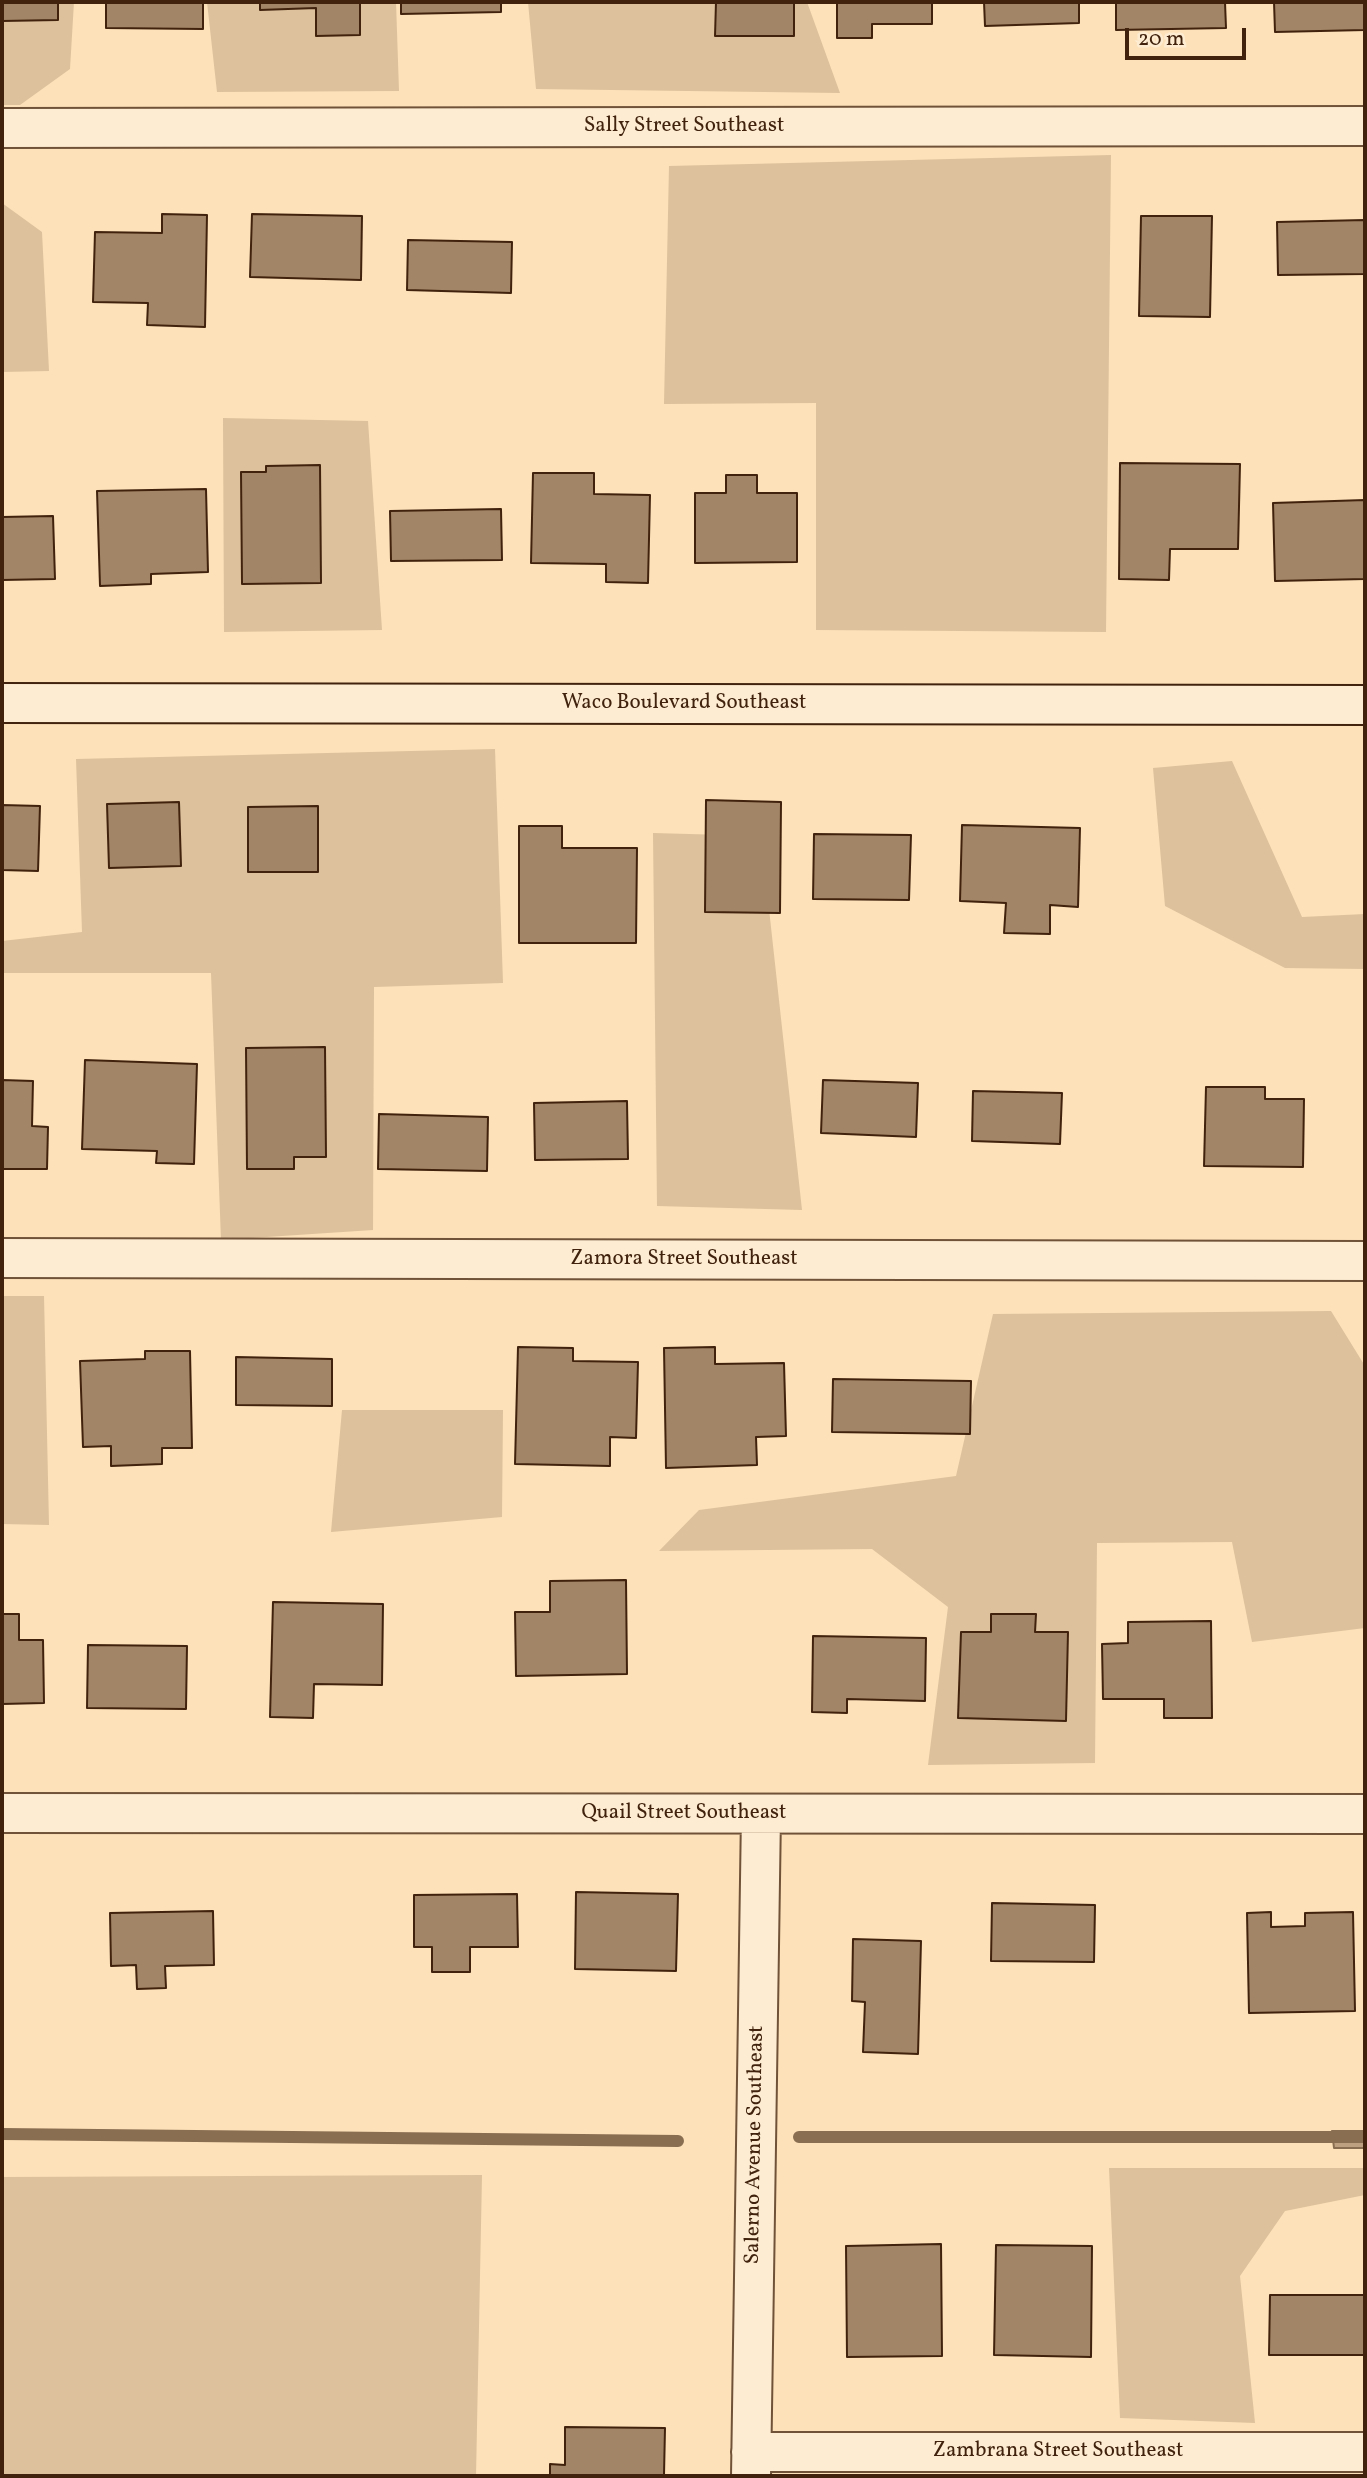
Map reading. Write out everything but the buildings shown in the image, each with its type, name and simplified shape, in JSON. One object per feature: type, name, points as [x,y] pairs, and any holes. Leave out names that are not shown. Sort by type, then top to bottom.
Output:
[{"type":"street","name":"Sally Street Southeast","points":[[2,128],[1365,127]]},
{"type":"street","name":"Waco Boulevard Southeast","points":[[2,703],[1365,705]]},
{"type":"street","name":"Zamora Street Southeast","points":[[2,1258],[1365,1261]]},
{"type":"street","name":"Quail Street Southeast","points":[[2,1813],[1365,1814]]},
{"type":"street","name":"Salerno Avenue Southeast","points":[[751,2464],[761,1814]]},
{"type":"street","name":"Zambrana Street Southeast","points":[[751,2464],[1365,2452]]},
{"type":"shaded area","points":[[2,2],[74,2],[70,69],[20,105],[2,105]]},
{"type":"shaded area","points":[[207,2],[396,2],[399,91],[217,92]]},
{"type":"shaded area","points":[[528,2],[807,2],[840,93],[536,89]]},
{"type":"shaded area","points":[[1111,155],[1106,632],[816,630],[816,403],[664,404],[669,166]]},
{"type":"shaded area","points":[[2,203],[42,232],[49,371],[2,372]]},
{"type":"shaded area","points":[[223,418],[368,421],[382,630],[224,632]]},
{"type":"shaded area","points":[[495,749],[503,983],[374,987],[373,1230],[221,1240],[211,973],[2,973],[2,941],[82,932],[76,759]]},
{"type":"shaded area","points":[[1232,761],[1302,917],[1365,914],[1365,969],[1285,968],[1165,906],[1153,768]]},
{"type":"shaded area","points":[[653,833],[761,836],[802,1210],[657,1206]]},
{"type":"shaded area","points":[[2,1296],[44,1296],[49,1525],[2,1524]]},
{"type":"shaded area","points":[[1331,1311],[1365,1366],[1365,1628],[1252,1642],[1232,1542],[1097,1543],[1095,1763],[928,1765],[948,1607],[872,1549],[659,1551],[699,1510],[956,1476],[993,1314]]},
{"type":"shaded area","points":[[342,1410],[503,1410],[502,1517],[331,1532]]},
{"type":"shaded area","points":[[1332,2131],[1365,2131],[1365,2148],[1334,2148]]},
{"type":"shaded area","points":[[1109,2168],[1365,2168],[1365,2195],[1285,2211],[1240,2276],[1255,2423],[1120,2418]]},
{"type":"shaded area","points":[[482,2175],[476,2476],[2,2476],[2,2177]]},
{"type":"waterway","points":[[2,2134],[678,2141]]},
{"type":"waterway","points":[[799,2137],[1365,2137]]}]
